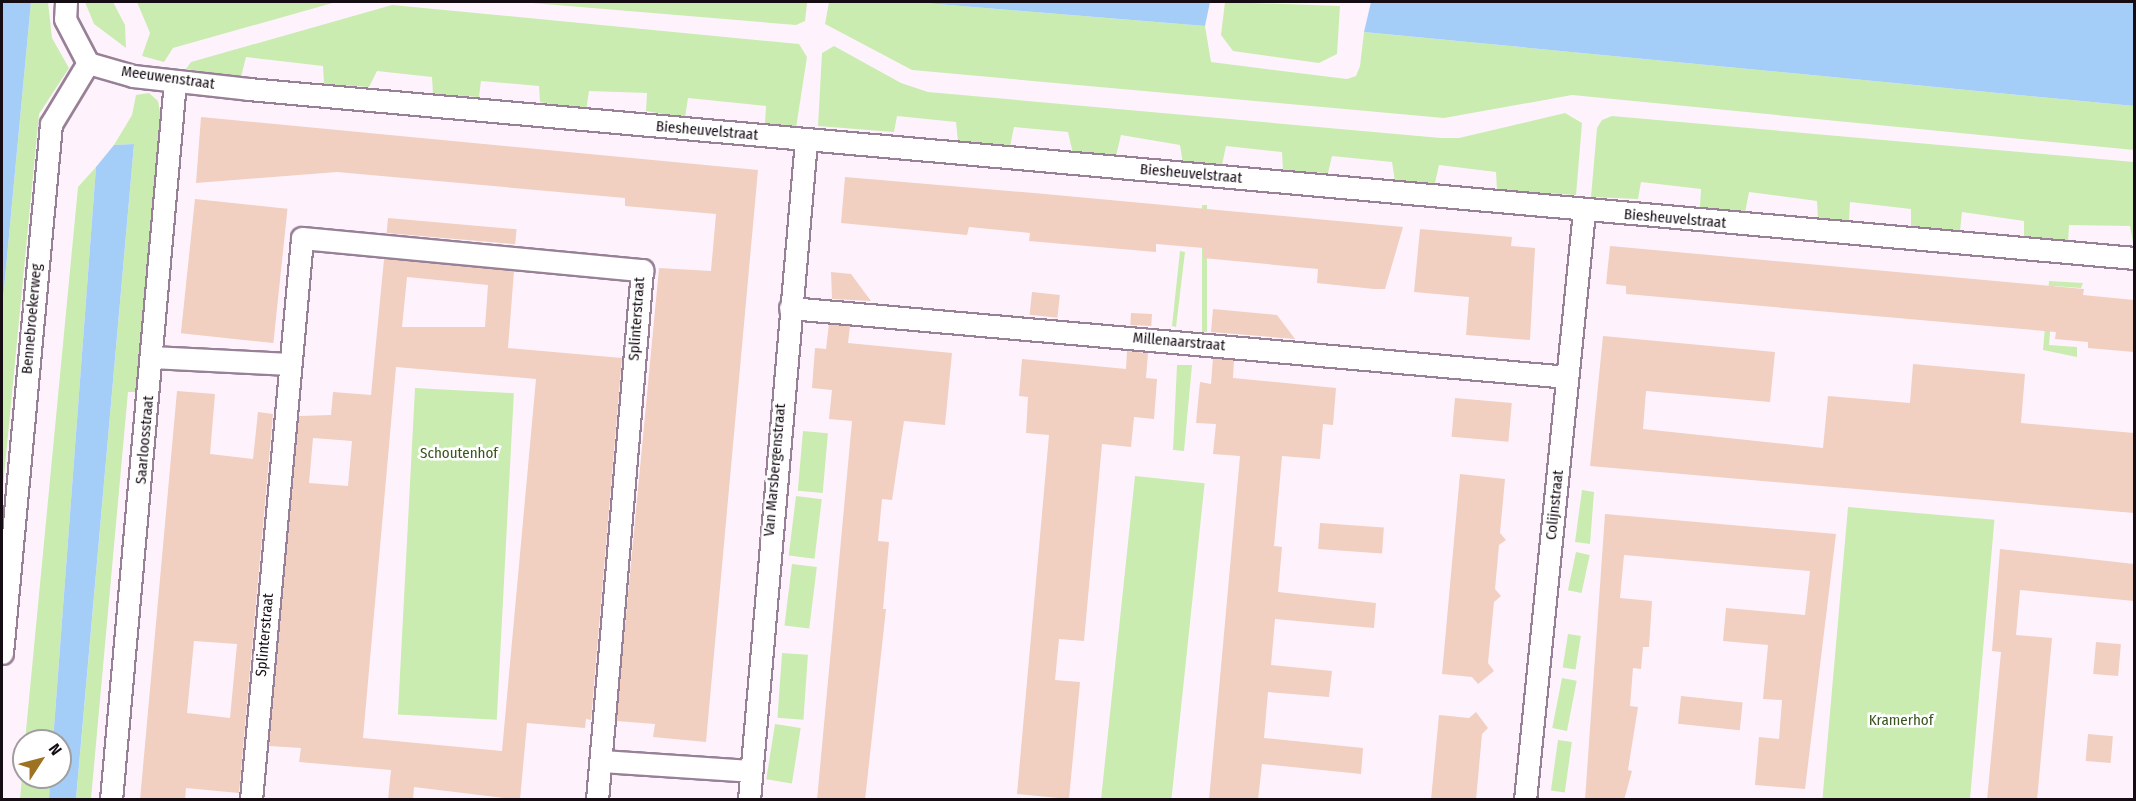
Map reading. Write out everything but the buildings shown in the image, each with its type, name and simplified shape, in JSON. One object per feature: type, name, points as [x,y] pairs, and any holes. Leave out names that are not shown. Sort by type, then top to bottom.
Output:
[{"type":"street","points":[[66,2],[65,19],[88,63]]},
{"type":"street","name":"Meeuwenstraat","points":[[88,63],[175,81],[248,89]]},
{"type":"street","name":"Bennebroekerweg","points":[[2,653],[51,124],[88,63]]},
{"type":"street","name":"Saarloosstraat","points":[[111,800],[175,81]]},
{"type":"street","name":"Biesheuvelstraat","points":[[248,89],[1584,211],[2134,258]]},
{"type":"street","name":"Van Marsbergenstraat","points":[[749,800],[806,140]]},
{"type":"street","name":"Colijnstraat","points":[[1525,800],[1584,211]]},
{"type":"street","name":"Splinterstraat","points":[[251,800],[302,238],[642,270],[597,800]]},
{"type":"street","name":"Millenaarstraat","points":[[790,308],[1567,377]]},
{"type":"street","points":[[152,357],[290,364]]},
{"type":"street","points":[[601,761],[751,771]]},
{"type":"green space","points":[[31,2],[48,2],[52,38],[69,68],[39,114],[2,497],[2,310]]},
{"type":"green space","points":[[85,2],[113,2],[125,25],[126,48],[94,24]]},
{"type":"green space","points":[[137,2],[336,2],[173,48],[164,62],[142,56],[150,33]]},
{"type":"green space","points":[[520,2],[807,2],[807,4],[805,21],[796,25]]},
{"type":"green space","points":[[829,2],[913,2],[1205,26],[1211,62],[1347,79],[1356,76],[1360,66],[1364,32],[2134,106],[2134,150],[1572,95],[1444,118],[912,70],[825,24]]},
{"type":"green space","points":[[1225,2],[1340,6],[1337,54],[1319,63],[1233,51],[1221,35]]},
{"type":"green space","points":[[392,5],[799,44],[807,57],[796,128],[765,123],[766,106],[688,98],[685,118],[646,111],[647,93],[589,91],[586,111],[540,102],[539,86],[481,81],[479,97],[433,94],[432,77],[377,71],[369,87],[324,84],[323,66],[246,57],[241,77],[186,69],[191,62]]},
{"type":"green space","points":[[834,46],[901,83],[928,92],[1441,138],[1459,138],[1565,113],[1582,123],[1576,195],[1497,190],[1496,172],[1439,165],[1435,183],[1395,182],[1392,162],[1332,156],[1328,173],[1283,171],[1282,152],[1226,146],[1222,165],[1183,164],[1180,145],[1121,135],[1116,156],[1073,154],[1068,132],[1014,127],[1010,147],[958,142],[956,122],[897,116],[894,132],[818,126],[822,53]]},
{"type":"green space","points":[[149,93],[158,101],[161,118],[138,392],[128,392],[91,799],[76,800],[134,144],[114,145],[132,115],[136,95]]},
{"type":"green space","points":[[1612,116],[2134,162],[2134,248],[2130,226],[2069,225],[2068,242],[2024,239],[2024,221],[1962,212],[1960,231],[1911,227],[1911,209],[1850,202],[1849,221],[1818,219],[1817,201],[1749,192],[1745,213],[1700,207],[1701,189],[1641,182],[1638,199],[1591,197],[1597,128],[1602,120]]},
{"type":"green space","points":[[96,167],[54,729],[26,729],[78,187]]},
{"type":"green space","points":[[1202,205],[1207,205],[1207,332],[1202,332]]},
{"type":"green space","points":[[1180,251],[1185,252],[1176,327],[1172,326]]},
{"type":"green space","points":[[2049,281],[2083,283],[2081,288],[2054,286],[2049,345],[2077,347],[2077,357],[2043,350]]},
{"type":"green space","points":[[1177,365],[1192,365],[1184,451],[1173,450]]},
{"type":"green space","name":"Schoutenhof","points":[[415,388],[514,393],[497,720],[398,715]]},
{"type":"green space","points":[[803,431],[828,433],[823,493],[798,491]]},
{"type":"green space","points":[[1135,476],[1205,483],[1171,800],[1101,799]]},
{"type":"green space","points":[[1582,490],[1594,492],[1590,544],[1575,542]]},
{"type":"green space","points":[[796,496],[822,499],[814,559],[789,556]]},
{"type":"green space","name":"Kramerhof","points":[[1848,507],[1994,520],[1970,800],[1822,799]]},
{"type":"green space","points":[[1576,552],[1590,555],[1582,593],[1568,590]]},
{"type":"green space","points":[[792,564],[817,567],[809,629],[784,626]]},
{"type":"green space","points":[[1568,634],[1581,636],[1576,670],[1563,668]]},
{"type":"green space","points":[[782,653],[808,655],[803,720],[777,718]]},
{"type":"green space","points":[[1562,678],[1577,681],[1567,731],[1552,728]]},
{"type":"green space","points":[[775,724],[801,728],[792,783],[766,779]]},
{"type":"green space","points":[[1558,740],[1572,742],[1565,792],[1551,791]]},
{"type":"green space","points":[[21,789],[49,789],[49,799],[20,799]]},
{"type":"water","points":[[2,2],[31,2],[2,310]]},
{"type":"water","points":[[913,2],[1210,2],[1205,26]]},
{"type":"water","points":[[1371,2],[2134,2],[2134,106],[1364,32]]},
{"type":"water","points":[[134,144],[76,799],[49,799],[49,789],[72,789],[72,729],[54,729],[96,167],[114,145]]}]
